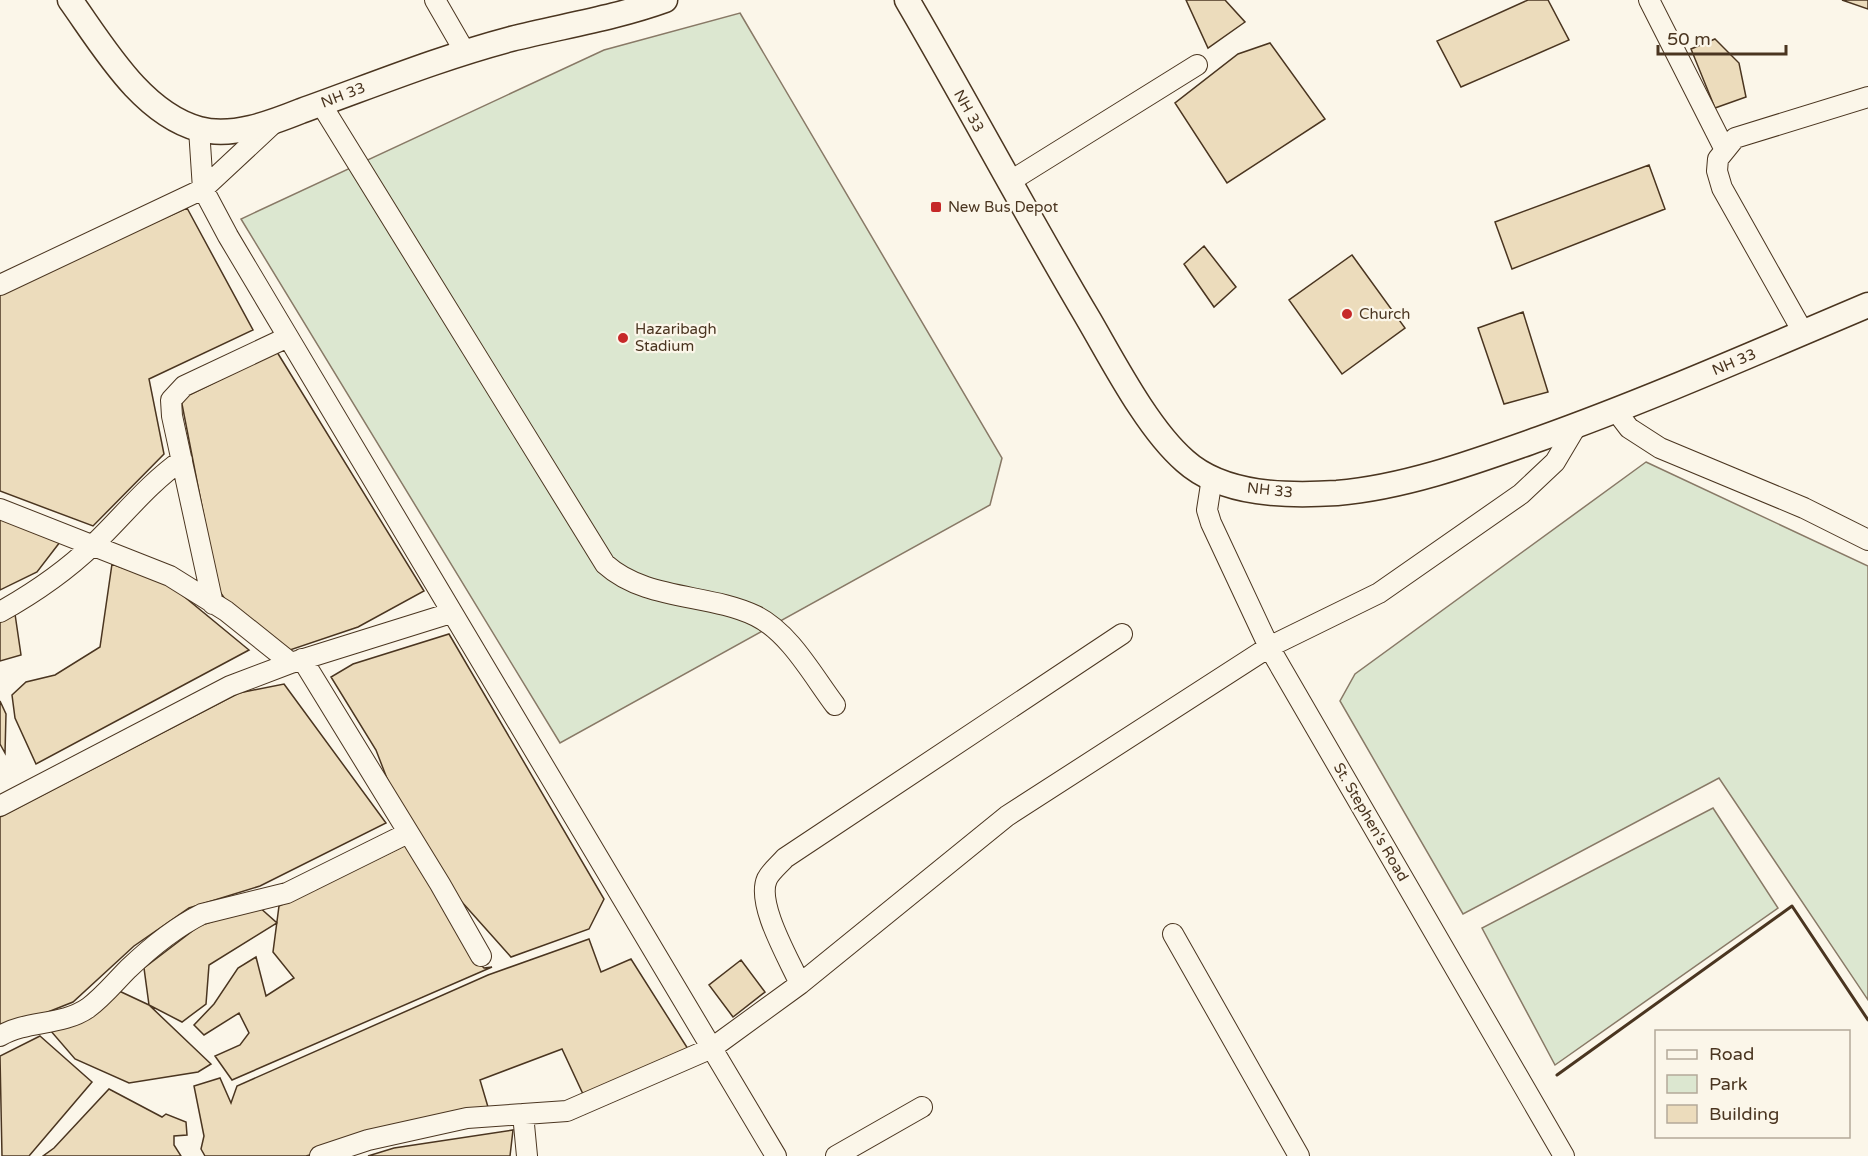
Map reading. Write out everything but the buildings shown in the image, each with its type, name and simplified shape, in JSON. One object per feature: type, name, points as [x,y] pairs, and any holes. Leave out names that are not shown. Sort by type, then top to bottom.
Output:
[{"type":"main road","name":"NH 33","points":[[70,0],[122,70],[148,98],[170,116],[199,129],[216,132],[277,120],[411,69],[465,52],[586,23],[665,0]]},
{"type":"main road","name":"NH 33","points":[[906,0],[1116,367],[1149,417],[1186,462],[1212,478],[1244,488],[1285,494],[1340,492],[1401,482],[1460,466],[1616,411],[1868,305]]},
{"type":"street","points":[[435,0],[465,52]]},
{"type":"street","points":[[1649,0],[1724,148]]},
{"type":"street","points":[[1009,182],[1197,65]]},
{"type":"street","points":[[1803,332],[1722,188],[1717,171],[1718,159],[1724,148],[1735,138],[1868,97]]},
{"type":"street","points":[[321,104],[605,564],[640,585],[744,612],[762,620],[785,640],[835,705]]},
{"type":"street","points":[[0,285],[203,189],[277,120]]},
{"type":"street","points":[[199,129],[203,189],[451,613],[776,1156]]},
{"type":"street","points":[[213,604],[172,416],[171,400],[174,394],[184,386],[288,337]]},
{"type":"street","points":[[1616,411],[1629,428],[1660,448],[1804,508],[1868,540]]},
{"type":"street","points":[[320,1156],[368,1140],[467,1118],[567,1111],[712,1048],[800,984],[1007,816],[1269,647],[1379,593],[1521,494],[1555,462],[1577,425]]},
{"type":"street","points":[[0,612],[43,585],[92,545],[167,471],[182,460]]},
{"type":"street","name":"St. Stephen's Road","points":[[1212,478],[1207,510],[1211,523],[1269,647],[1564,1156]]},
{"type":"street","points":[[0,509],[170,576],[226,611],[296,661],[408,833],[481,956]]},
{"type":"street","points":[[0,806],[230,686],[296,661],[451,613]]},
{"type":"street","points":[[800,984],[765,900],[767,880],[773,870],[785,858],[1122,634]]},
{"type":"street","points":[[0,1036],[17,1028],[68,1017],[88,1008],[153,945],[202,914],[301,887],[408,833]]},
{"type":"street","points":[[1173,934],[1299,1156]]},
{"type":"street","points":[[836,1156],[922,1107]]},
{"type":"street","points":[[523,1114],[527,1156]]},
{"type":"green space","name":"Hazaribagh Stadium","points":[[740,13],[1002,458],[990,505],[560,743],[241,219],[604,50]]},
{"type":"green space","points":[[1646,462],[1868,566],[1868,1000],[1719,778],[1463,914],[1340,701],[1355,674]]},
{"type":"green space","points":[[1713,808],[1778,908],[1555,1065],[1482,928]]},
{"type":"wall","points":[[1557,1075],[1792,906],[1868,1020]]},
{"type":"place","name":"New Bus Depot","points":[[936,207]]},
{"type":"place","name":"Church","points":[[1347,314]]},
{"type":"place","name":"Hazaribagh Stadium","points":[[623,338]]}]
